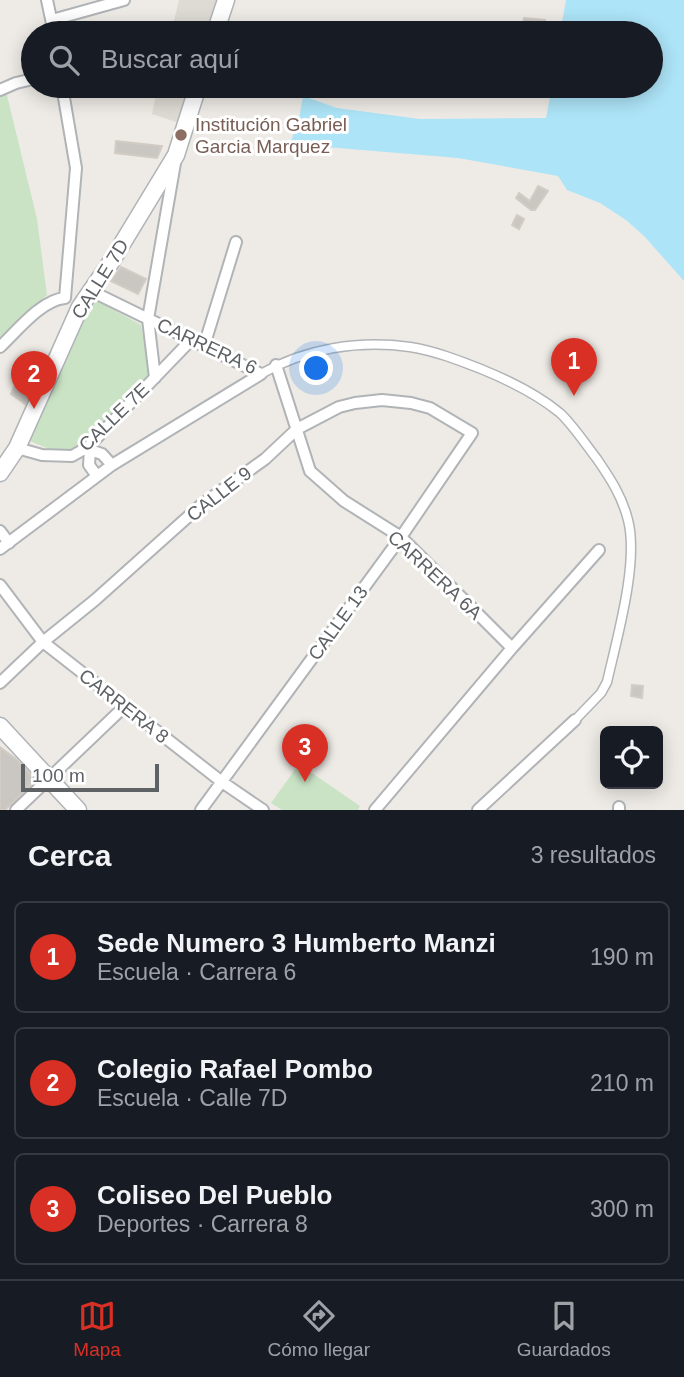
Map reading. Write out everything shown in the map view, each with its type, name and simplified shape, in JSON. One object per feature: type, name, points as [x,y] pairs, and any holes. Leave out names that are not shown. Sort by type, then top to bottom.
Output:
[{"type":"main road","points":[[219,21],[226,0]]},
{"type":"main road","name":"CALLE 7D","points":[[0,472],[16,448],[80,307],[111,262],[176,155],[194,98]]},
{"type":"main road","points":[[0,726],[78,810]]},
{"type":"street","points":[[47,0],[52,20],[124,0]]},
{"type":"street","points":[[0,90],[21,82]]},
{"type":"street","points":[[64,98],[76,168],[65,298]]},
{"type":"street","name":"CALLE 7E","points":[[16,448],[42,455],[72,456],[89,449],[155,378],[148,319],[176,155]]},
{"type":"street","points":[[204,346],[236,242]]},
{"type":"street","name":"CARRERA 6","points":[[91,291],[261,374],[276,365],[326,349],[366,344],[411,347],[452,358],[499,376],[561,414],[588,446],[616,487],[628,519],[632,540],[628,581],[607,682],[575,720]]},
{"type":"street","points":[[0,347],[50,302],[65,298],[80,307]]},
{"type":"street","points":[[155,378],[191,340]]},
{"type":"street","name":"CARRERA 6A","points":[[276,365],[310,471],[344,501],[401,537],[512,648]]},
{"type":"street","points":[[0,531],[5,546],[113,465],[261,374]]},
{"type":"street","name":"CALLE 9","points":[[0,683],[43,642],[95,600],[200,506],[265,459],[298,429],[339,407],[382,400],[411,403],[430,408],[472,433]]},
{"type":"street","name":"CALLE 13","points":[[201,810],[401,537],[472,433]]},
{"type":"street","points":[[97,476],[89,465],[89,449],[102,454],[113,465]]},
{"type":"street","points":[[379,809],[512,648],[599,550]]},
{"type":"street","name":"CARRERA 8","points":[[0,586],[43,642],[222,782],[263,810]]},
{"type":"street","points":[[16,810],[125,706]]},
{"type":"street","points":[[478,810],[575,720]]},
{"type":"shaded area","points":[[179,0],[219,0],[212,21],[174,21]]},
{"type":"shaded area","points":[[155,98],[187,98],[179,123],[152,114]]},
{"type":"green space","points":[[6,91],[37,219],[47,295],[0,340],[0,94]]},
{"type":"green space","points":[[92,298],[141,325],[151,374],[85,442],[74,450],[62,453],[25,439]]},
{"type":"green space","points":[[299,764],[360,806],[358,810],[282,810],[271,803]]},
{"type":"water","points":[[566,0],[684,0],[684,281],[626,220],[600,203],[567,190],[558,176],[458,158],[290,144],[303,98],[337,108],[420,119],[546,118],[550,98],[663,98],[663,21],[562,21]]},
{"type":"building","points":[[524,18],[545,20],[545,21],[523,21]]},
{"type":"building","points":[[116,141],[162,146],[157,158],[115,153]]},
{"type":"building","points":[[538,186],[548,191],[535,210],[531,210],[516,198],[519,193],[530,201]]},
{"type":"building","points":[[517,215],[524,219],[519,229],[512,225]]},
{"type":"building","points":[[121,267],[146,279],[138,294],[111,281]]},
{"type":"building","points":[[14,387],[29,396],[25,404],[11,394]]},
{"type":"building","points":[[632,685],[643,686],[642,698],[631,696]]},
{"type":"building","points":[[0,747],[36,780],[5,810],[0,810]]},
{"type":"place","name":"Institución Gabriel Garcia Marquez","points":[[181,135]]},
{"type":"place","name":"Sede Numero 3 Humberto Manzi","points":[[574,396]]},
{"type":"place","name":"Colegio Rafael Pombo","points":[[34,409]]},
{"type":"place","name":"Coliseo Del Pueblo","points":[[305,782]]}]
